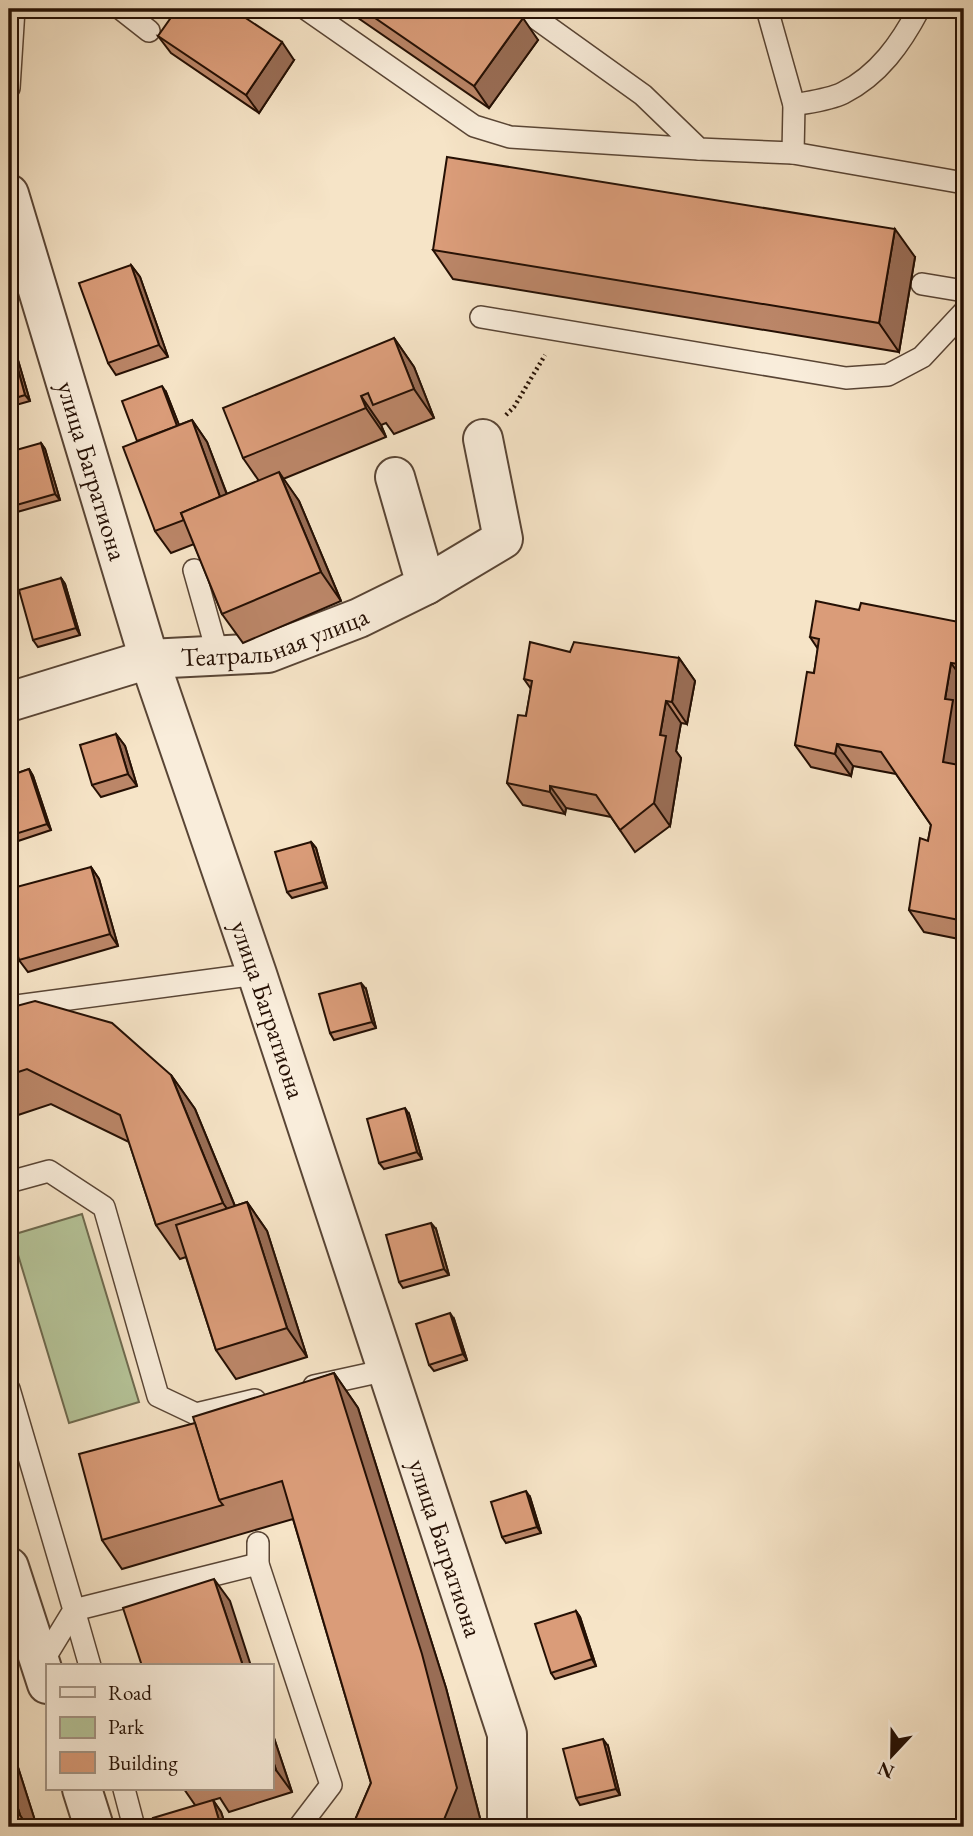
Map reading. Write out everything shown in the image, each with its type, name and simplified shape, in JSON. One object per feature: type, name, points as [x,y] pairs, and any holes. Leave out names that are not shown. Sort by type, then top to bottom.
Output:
[{"type":"street","name":"улица Багратиона","points":[[9,194],[149,659],[257,974],[506,1734],[507,1827]]},
{"type":"street","name":"Театральная улица","points":[[9,702],[149,659],[268,653],[359,618],[426,585],[503,540],[483,439]]},
{"type":"street","points":[[395,477],[426,585]]},
{"type":"street","points":[[9,1567],[44,1674]]},
{"type":"street","points":[[82,1790],[94,1827]]},
{"type":"lane","points":[[9,88],[14,9]]},
{"type":"lane","points":[[121,9],[149,31]]},
{"type":"lane","points":[[306,9],[474,126],[510,136],[793,153],[964,183]]},
{"type":"lane","points":[[523,9],[643,95],[699,149]]},
{"type":"lane","points":[[767,9],[794,106],[793,153]]},
{"type":"lane","points":[[794,106],[841,94],[878,70],[905,35],[919,9]]},
{"type":"lane","points":[[922,284],[964,291]]},
{"type":"lane","points":[[481,317],[846,378],[888,375],[922,357],[964,312]]},
{"type":"lane","points":[[194,570],[218,655]]},
{"type":"lane","points":[[9,1007],[257,974]]},
{"type":"lane","points":[[9,1182],[49,1171],[104,1207],[158,1396],[196,1414],[387,1370]]},
{"type":"lane","points":[[9,1389],[89,1664]]},
{"type":"lane","points":[[49,1664],[74,1610],[258,1554],[331,1785],[299,1827]]},
{"type":"lane","points":[[124,1790],[134,1827]]},
{"type":"path","points":[[514,407],[560,330]]},
{"type":"green space","points":[[82,1214],[139,1402],[69,1423],[12,1235]]},
{"type":"building","points":[[177,9],[232,9],[282,42],[246,95],[158,36]]},
{"type":"building","points":[[362,9],[510,9],[523,18],[474,86]]},
{"type":"building","points":[[964,9],[964,16],[953,10]]},
{"type":"building","points":[[447,157],[895,229],[879,323],[433,250]]},
{"type":"building","points":[[131,265],[159,345],[108,363],[79,283]]},
{"type":"building","points":[[394,338],[414,389],[373,405],[368,393],[361,396],[366,408],[243,458],[223,408]]},
{"type":"building","points":[[9,344],[25,395],[9,400]]},
{"type":"building","points":[[162,386],[177,426],[137,441],[122,401]]},
{"type":"building","points":[[192,420],[220,497],[181,513],[184,520],[155,531],[123,447]]},
{"type":"building","points":[[41,443],[55,494],[13,506],[9,492],[9,452]]},
{"type":"building","points":[[279,472],[321,572],[222,614],[181,513]]},
{"type":"building","points":[[61,578],[76,628],[33,640],[19,590]]},
{"type":"building","points":[[816,601],[859,610],[861,603],[964,623],[958,664],[951,663],[945,699],[953,700],[943,762],[964,766],[964,921],[909,910],[920,838],[928,841],[931,825],[881,752],[837,744],[835,754],[795,745],[807,672],[814,673],[819,639],[810,637]]},
{"type":"building","points":[[530,642],[570,652],[574,642],[679,658],[672,702],[666,701],[660,735],[666,736],[654,803],[620,830],[596,795],[550,786],[550,792],[507,783],[518,715],[526,716],[532,681],[524,679]]},
{"type":"building","points":[[116,734],[128,774],[92,785],[80,745]]},
{"type":"building","points":[[29,769],[47,824],[9,836],[9,776]]},
{"type":"building","points":[[311,842],[323,882],[287,892],[275,852]]},
{"type":"building","points":[[91,867],[110,934],[19,960],[9,924],[9,889]]},
{"type":"building","points":[[361,983],[372,1022],[330,1033],[319,994]]},
{"type":"building","points":[[35,1001],[112,1023],[171,1075],[223,1203],[156,1225],[120,1115],[27,1069],[9,1075],[9,1008]]},
{"type":"building","points":[[405,1108],[417,1152],[379,1163],[367,1119]]},
{"type":"building","points":[[247,1202],[287,1328],[216,1350],[176,1225]]},
{"type":"building","points":[[431,1223],[444,1269],[399,1282],[386,1235]]},
{"type":"building","points":[[450,1313],[463,1354],[429,1365],[416,1324]]},
{"type":"building","points":[[334,1373],[422,1654],[457,1788],[441,1827],[352,1827],[371,1783],[282,1481],[219,1500],[193,1417]]},
{"type":"building","points":[[195,1423],[219,1500],[223,1505],[102,1540],[79,1454]]},
{"type":"building","points":[[526,1491],[537,1527],[502,1537],[491,1502]]},
{"type":"building","points":[[214,1579],[242,1664],[141,1664],[123,1608]]},
{"type":"building","points":[[576,1611],[592,1659],[551,1673],[535,1624]]},
{"type":"building","points":[[603,1739],[616,1789],[576,1798],[563,1749]]},
{"type":"building","points":[[9,1780],[20,1815],[9,1819]]},
{"type":"building","points":[[213,1800],[221,1827],[156,1827],[153,1818]]},
{"type":"building","points":[[24,1821],[26,1827],[9,1827],[9,1825]]}]
